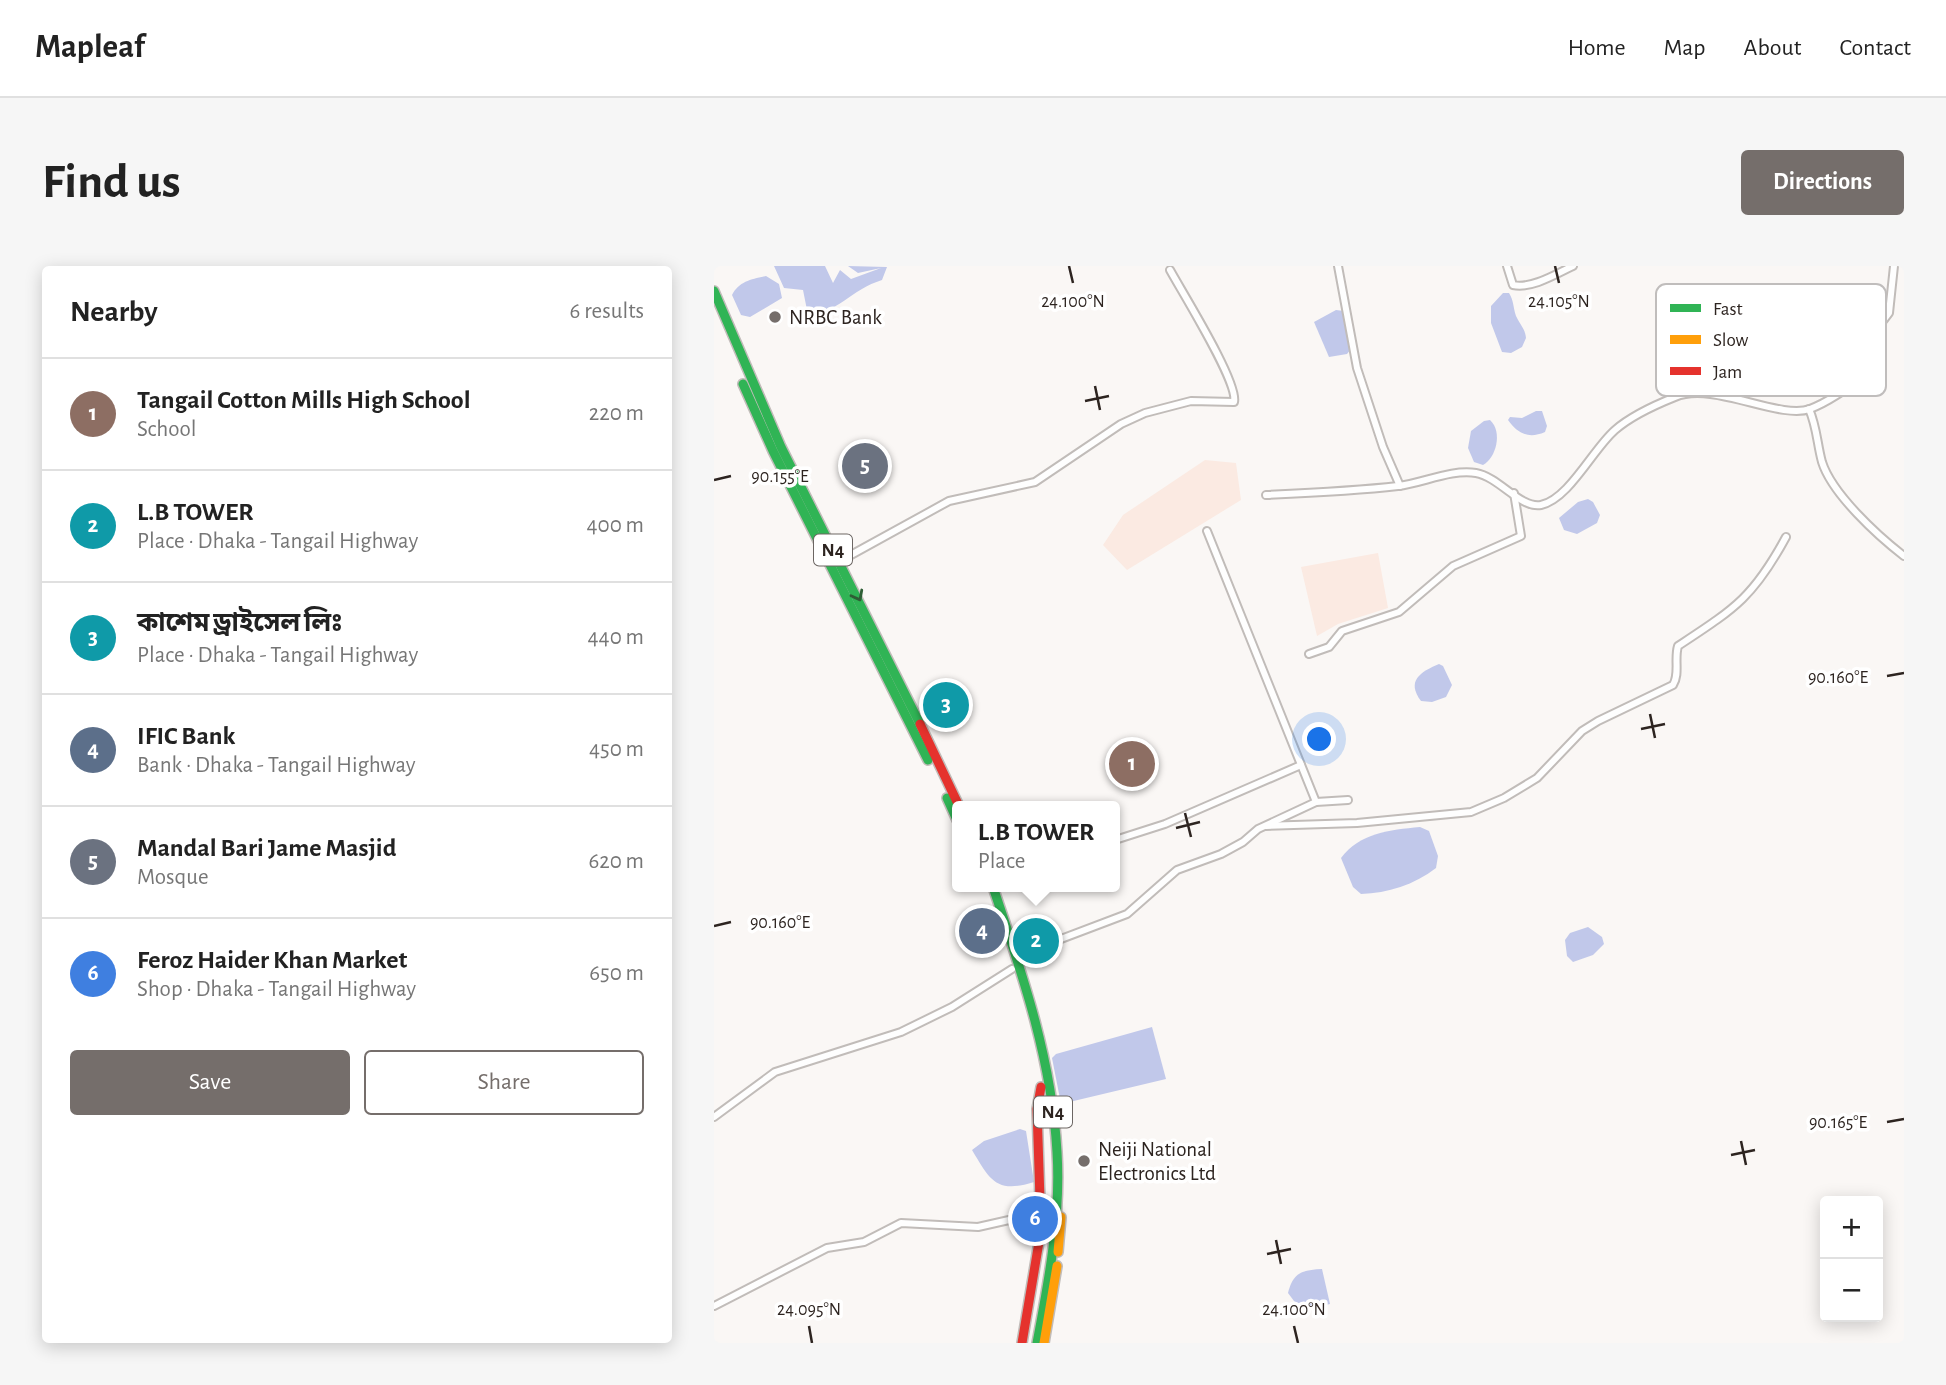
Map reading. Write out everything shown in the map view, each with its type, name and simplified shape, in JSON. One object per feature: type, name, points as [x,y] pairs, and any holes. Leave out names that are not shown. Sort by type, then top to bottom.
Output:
[{"type":"main road","name":"N4","points":[[714,291],[757,394],[839,561],[952,809]]},
{"type":"main road","name":"N4","points":[[714,313],[773,451],[956,801]]},
{"type":"main road","name":"N4","points":[[987,892],[1012,969],[1045,1088],[1049,1170],[1042,1276],[1030,1343]]},
{"type":"main road","name":"N4","points":[[995,892],[1016,956],[1056,1150],[1057,1193],[1048,1291],[1037,1343]]},
{"type":"main road","points":[[1022,1343],[1041,1230],[1037,1109],[1045,1088]]},
{"type":"main road","points":[[1044,1343],[1061,1217],[1062,1149],[1058,1104],[1045,1088]]},
{"type":"street","points":[[1339,266],[1357,368],[1383,447],[1400,486]]},
{"type":"street","points":[[1507,266],[1513,285],[1517,286],[1542,281],[1573,266]]},
{"type":"street","points":[[1886,317],[1889,313],[1894,266]]},
{"type":"street","points":[[839,561],[949,502],[1035,482],[1121,424],[1146,413],[1191,401],[1234,401],[1234,393],[1216,350],[1170,270]]},
{"type":"street","points":[[1266,495],[1400,486],[1477,473],[1502,483],[1514,494],[1537,506],[1548,503],[1579,475],[1616,429],[1679,396]]},
{"type":"street","points":[[1715,396],[1793,410],[1809,409],[1836,396]]},
{"type":"street","points":[[1809,409],[1815,424],[1823,464],[1845,499],[1869,527],[1904,556]]},
{"type":"street","points":[[1309,654],[1329,647],[1342,631],[1399,612],[1452,566],[1521,536],[1514,494]]},
{"type":"street","points":[[1207,531],[1316,802]]},
{"type":"street","points":[[1266,826],[1357,824],[1443,816],[1471,812],[1504,798],[1537,778],[1582,731],[1673,685],[1677,679],[1675,659],[1678,646],[1727,615],[1751,592],[1786,537]]},
{"type":"street","points":[[1120,839],[1164,824],[1301,765]]},
{"type":"street","points":[[1016,956],[1127,914],[1177,870],[1221,854],[1266,826],[1316,802],[1348,800]]},
{"type":"street","points":[[714,1117],[775,1072],[901,1032],[951,1007],[1012,969]]},
{"type":"street","points":[[714,1307],[827,1248],[864,1242],[901,1223],[978,1227],[1009,1220],[1041,1230]]},
{"type":"shaded area","points":[[1205,460],[1236,463],[1241,500],[1127,570],[1103,545],[1123,515]]},
{"type":"shaded area","points":[[1378,553],[1388,608],[1338,624],[1317,636],[1301,567]]},
{"type":"water","points":[[774,266],[825,266],[833,283],[840,270],[851,279],[881,268],[858,273],[848,266],[887,267],[882,280],[827,311],[808,315],[803,290],[784,288]]},
{"type":"water","points":[[766,276],[779,284],[782,298],[750,317],[741,315],[732,295],[735,290],[746,281]]},
{"type":"water","points":[[1503,293],[1509,293],[1511,296],[1526,338],[1522,347],[1511,353],[1502,352],[1491,323],[1491,306]]},
{"type":"water","points":[[1336,310],[1344,311],[1351,349],[1347,354],[1329,357],[1314,322]]},
{"type":"water","points":[[1542,411],[1547,426],[1545,432],[1524,434],[1508,420],[1510,417],[1522,418]]},
{"type":"water","points":[[1490,420],[1497,438],[1491,457],[1483,465],[1474,462],[1468,448],[1471,431],[1484,421]]},
{"type":"water","points":[[1588,499],[1593,502],[1600,515],[1597,523],[1577,534],[1564,530],[1559,518],[1578,502]]},
{"type":"water","points":[[1439,664],[1443,666],[1452,685],[1446,697],[1432,702],[1421,701],[1415,688],[1417,678]]},
{"type":"water","points":[[1420,827],[1429,831],[1438,856],[1436,868],[1419,879],[1391,890],[1361,894],[1353,887],[1341,858],[1349,850],[1376,834]]},
{"type":"water","points":[[1588,927],[1602,937],[1604,944],[1593,955],[1573,962],[1567,956],[1565,940],[1570,933]]},
{"type":"water","points":[[1152,1027],[1166,1079],[1061,1104],[1052,1058],[1056,1054]]},
{"type":"water","points":[[1020,1129],[1026,1131],[1034,1182],[1002,1185],[984,1169],[972,1150],[984,1141]]},
{"type":"water","points":[[1322,1269],[1330,1304],[1313,1308],[1297,1305],[1288,1293],[1296,1276],[1304,1271]]},
{"type":"traffic: fast","points":[[714,291],[781,447],[920,724]]},
{"type":"traffic: fast","points":[[743,384],[773,451],[928,760]]},
{"type":"traffic: fast","points":[[947,798],[952,809]]},
{"type":"traffic: fast","points":[[995,892],[1034,1017],[1054,1118],[1058,1176],[1056,1224],[1037,1343]]},
{"type":"traffic: slow","points":[[1058,1252],[1061,1217]]},
{"type":"traffic: slow","points":[[1044,1343],[1057,1266]]},
{"type":"traffic: jam","points":[[920,724],[957,801]]},
{"type":"traffic: jam","points":[[1022,1343],[1041,1230],[1037,1109],[1041,1087]]},
{"type":"place","name":"NRBC Bank","points":[[775,317]]},
{"type":"place","name":"Mandal Bari Jame Masjid","points":[[865,466]]},
{"type":"place","name":"কাশেম ড্রাইসেল লিঃ","points":[[946,705]]},
{"type":"place","name":"Tangail Cotton Mills High School","points":[[1132,764]]},
{"type":"place","name":"IFIC Bank","points":[[982,931]]},
{"type":"place","name":"L.B TOWER","points":[[1036,941]]},
{"type":"place","name":"Neiji National Electronics Ltd","points":[[1084,1161]]},
{"type":"place","name":"Feroz Haider Khan Market","points":[[1035,1219]]}]
